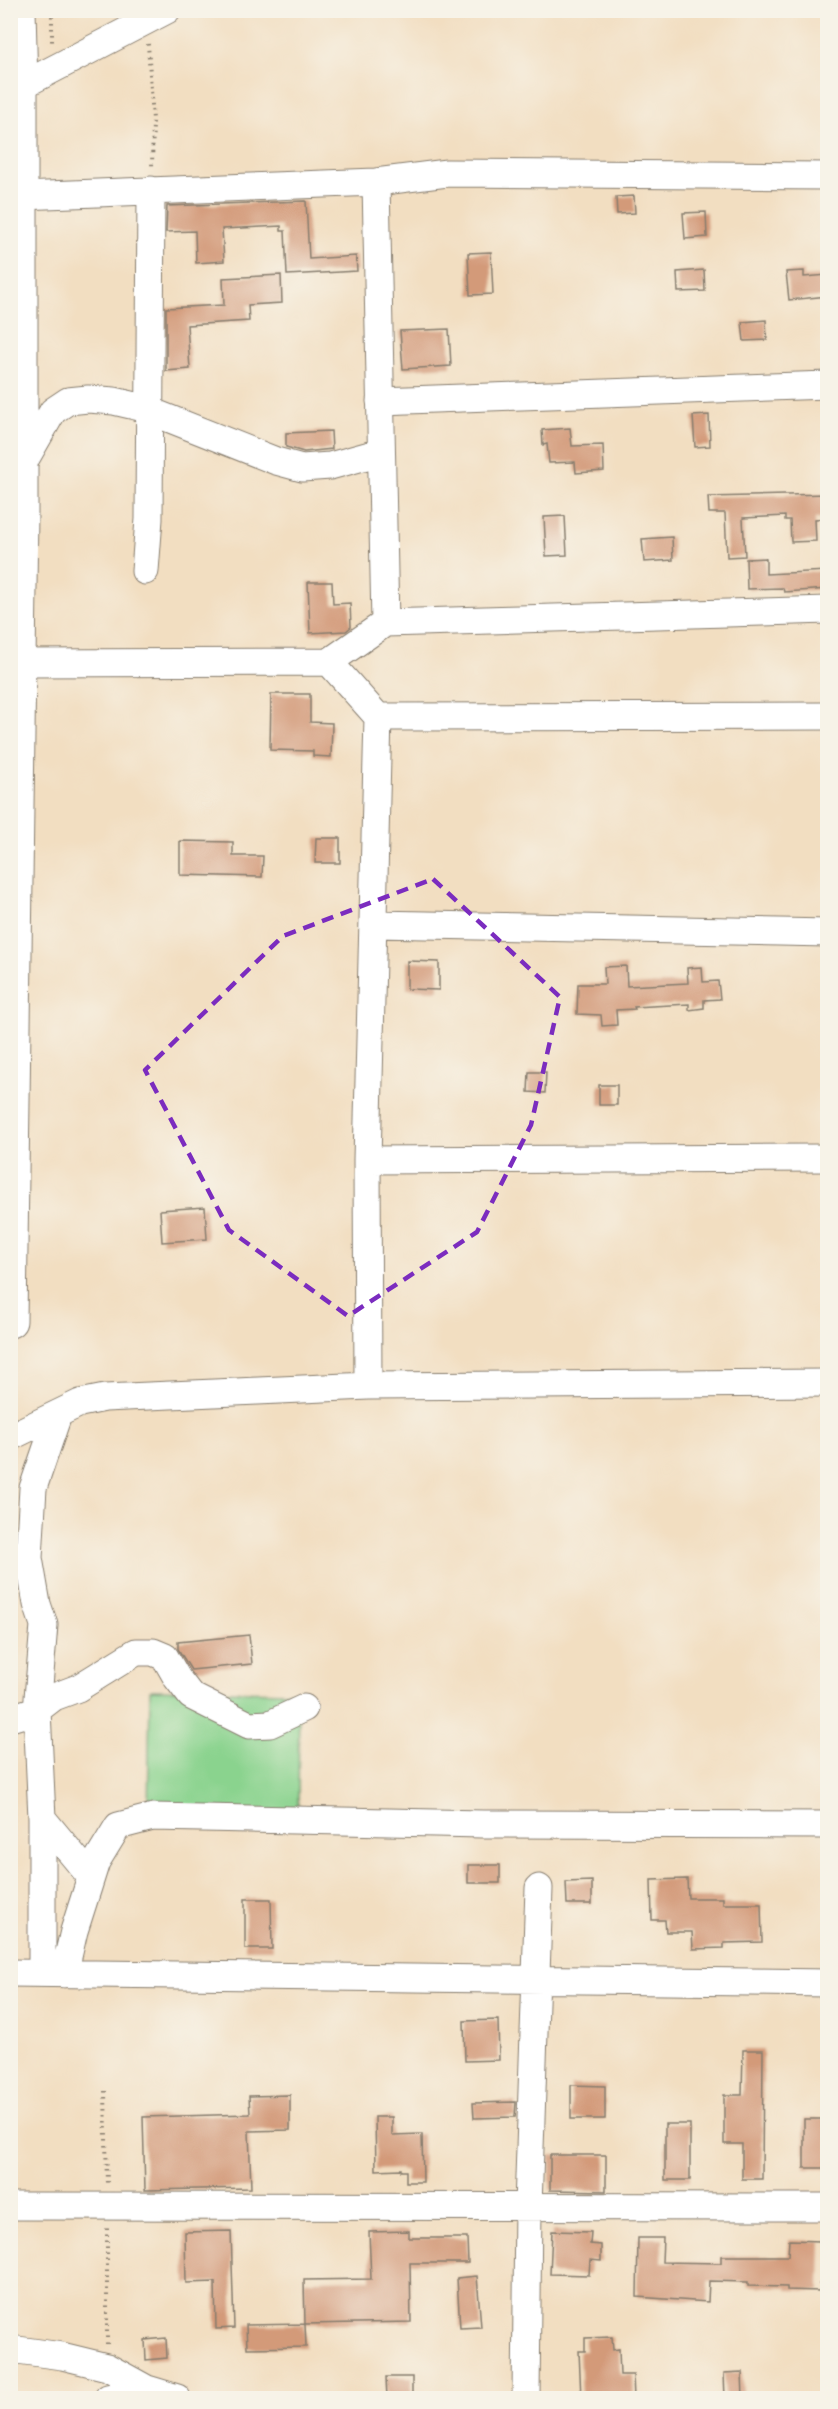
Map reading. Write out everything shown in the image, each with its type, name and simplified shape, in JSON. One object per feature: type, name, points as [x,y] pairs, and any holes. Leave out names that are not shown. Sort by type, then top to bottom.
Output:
[{"type":"main road","points":[[10,1321],[18,663],[16,513],[21,465],[21,196],[16,87],[19,10]]},
{"type":"street","points":[[16,87],[156,16]]},
{"type":"street","points":[[21,196],[376,182],[447,173],[828,176]]},
{"type":"street","points":[[376,182],[385,623]]},
{"type":"street","points":[[145,571],[149,519],[151,411],[151,190]]},
{"type":"street","points":[[380,401],[828,385]]},
{"type":"street","points":[[21,465],[53,411],[68,401],[114,401],[151,411],[276,461],[302,468],[330,466],[381,452]]},
{"type":"street","points":[[18,663],[329,662],[385,623],[828,610]]},
{"type":"street","points":[[329,662],[378,717],[366,1160],[368,1386]]},
{"type":"street","points":[[378,717],[828,716]]},
{"type":"street","points":[[374,924],[828,933]]},
{"type":"street","points":[[366,1160],[828,1158]]},
{"type":"street","points":[[10,1437],[80,1403],[105,1398],[368,1386],[828,1383]]},
{"type":"street","points":[[53,1973],[37,1710],[44,1625],[36,1604],[29,1558],[33,1488],[58,1415]]},
{"type":"street","points":[[10,1718],[37,1710],[54,1697],[78,1688],[136,1652],[153,1652],[165,1658],[191,1696],[249,1725],[270,1724],[304,1708]]},
{"type":"street","points":[[53,1973],[74,1931],[96,1862],[118,1826],[153,1817],[494,1824],[828,1825]]},
{"type":"street","points":[[42,1818],[91,1877]]},
{"type":"street","points":[[526,2398],[528,2206],[539,1888]]},
{"type":"street","points":[[10,1973],[828,1983]]},
{"type":"street","points":[[10,2206],[828,2207]]},
{"type":"street","points":[[10,2349],[62,2356],[107,2367],[147,2389],[177,2398]]},
{"type":"street","points":[[108,2398],[147,2389]]},
{"type":"path","points":[[52,10],[52,70]]},
{"type":"path","points":[[151,190],[153,120],[151,62],[156,16]]},
{"type":"path","points":[[105,2091],[107,2367]]},
{"type":"highlighted area","points":[[433,879],[560,997],[531,1125],[477,1232],[348,1316],[229,1230],[145,1070],[283,936]]},
{"type":"green space","points":[[150,1690],[299,1692],[298,1817],[148,1815]]},
{"type":"building","points":[[634,196],[635,213],[617,214],[616,197]]},
{"type":"building","points":[[306,201],[309,259],[356,256],[357,271],[287,275],[285,231],[281,231],[281,226],[222,229],[224,261],[196,263],[195,231],[166,232],[167,206]]},
{"type":"building","points":[[706,212],[707,237],[685,239],[683,213]]},
{"type":"building","points":[[491,252],[493,294],[470,295],[468,253]]},
{"type":"building","points":[[704,270],[705,291],[678,292],[677,272]]},
{"type":"building","points":[[804,271],[804,277],[828,275],[828,296],[789,300],[786,272]]},
{"type":"building","points":[[281,275],[282,303],[248,305],[249,321],[187,325],[190,369],[166,371],[166,308],[224,305],[223,278]]},
{"type":"building","points":[[766,320],[767,340],[744,341],[742,322]]},
{"type":"building","points":[[449,329],[451,366],[403,369],[400,331]]},
{"type":"building","points":[[709,415],[710,446],[695,447],[693,416]]},
{"type":"building","points":[[570,428],[572,446],[603,445],[604,471],[576,473],[575,462],[549,463],[547,444],[543,445],[542,430]]},
{"type":"building","points":[[331,431],[332,449],[304,452],[286,447],[286,433]]},
{"type":"building","points":[[828,494],[828,518],[815,519],[816,541],[791,542],[790,520],[785,520],[785,516],[743,518],[745,556],[727,557],[725,513],[709,513],[708,497]]},
{"type":"building","points":[[565,516],[567,555],[546,556],[544,517]]},
{"type":"building","points":[[672,537],[673,560],[644,562],[642,539]]},
{"type":"building","points":[[766,558],[766,574],[828,571],[828,589],[784,592],[783,588],[747,589],[746,559]]},
{"type":"building","points":[[308,582],[332,582],[333,604],[350,603],[351,627],[346,631],[310,633]]},
{"type":"building","points":[[271,694],[310,694],[310,722],[332,723],[331,757],[313,756],[313,751],[270,750]]},
{"type":"building","points":[[316,838],[340,838],[340,863],[315,863]]},
{"type":"building","points":[[180,841],[233,842],[233,856],[263,856],[262,877],[180,875]]},
{"type":"building","points":[[407,961],[439,962],[439,990],[407,989]]},
{"type":"building","points":[[626,966],[627,986],[688,983],[687,968],[702,967],[703,982],[718,981],[720,999],[704,1000],[704,1008],[689,1010],[689,1004],[616,1010],[617,1025],[602,1026],[601,1015],[577,1014],[578,984],[605,984],[604,967]]},
{"type":"building","points":[[529,1072],[546,1072],[545,1093],[528,1092]]},
{"type":"building","points":[[599,1085],[617,1085],[617,1105],[599,1105]]},
{"type":"building","points":[[205,1207],[207,1239],[162,1242],[160,1210]]},
{"type":"building","points":[[249,1635],[252,1664],[191,1670],[178,1649],[178,1642]]},
{"type":"building","points":[[468,1865],[500,1865],[500,1883],[468,1883]]},
{"type":"building","points":[[687,1879],[688,1898],[723,1898],[723,1904],[761,1904],[762,1942],[724,1943],[724,1948],[693,1949],[692,1932],[666,1932],[665,1920],[652,1920],[651,1880]]},
{"type":"building","points":[[592,1881],[592,1904],[567,1904],[566,1882]]},
{"type":"building","points":[[245,1899],[271,1899],[272,1949],[245,1949]]},
{"type":"building","points":[[498,2020],[499,2060],[465,2061],[464,2021]]},
{"type":"building","points":[[743,2050],[763,2050],[762,2179],[742,2179],[742,2144],[724,2144],[724,2095],[742,2095]]},
{"type":"building","points":[[571,2085],[605,2086],[605,2119],[571,2119]]},
{"type":"building","points":[[290,2095],[290,2130],[249,2131],[251,2188],[145,2190],[143,2117],[250,2114],[249,2096]]},
{"type":"building","points":[[516,2102],[515,2117],[474,2118],[473,2103]]},
{"type":"building","points":[[375,2117],[392,2117],[392,2135],[422,2134],[423,2182],[406,2182],[406,2171],[401,2171],[401,2169],[376,2170]]},
{"type":"building","points":[[804,2119],[828,2119],[828,2168],[804,2168]]},
{"type":"building","points":[[665,2124],[690,2124],[690,2180],[665,2180]]},
{"type":"building","points":[[550,2155],[606,2155],[606,2191],[550,2190]]},
{"type":"building","points":[[231,2231],[234,2328],[216,2329],[215,2282],[186,2283],[185,2232]]},
{"type":"building","points":[[409,2231],[409,2238],[467,2238],[468,2263],[410,2263],[411,2322],[305,2324],[304,2280],[371,2279],[369,2232]]},
{"type":"building","points":[[552,2231],[591,2232],[590,2244],[601,2245],[601,2261],[590,2260],[589,2275],[550,2274]]},
{"type":"building","points":[[638,2238],[663,2238],[662,2262],[721,2263],[721,2256],[788,2256],[789,2240],[821,2241],[820,2291],[748,2286],[748,2282],[709,2281],[708,2302],[637,2297]]},
{"type":"building","points":[[477,2276],[481,2327],[460,2328],[457,2278]]},
{"type":"building","points":[[305,2324],[306,2347],[247,2348],[246,2325]]},
{"type":"building","points":[[612,2337],[613,2350],[619,2349],[620,2375],[633,2375],[634,2398],[581,2398],[579,2351],[585,2351],[585,2338]]},
{"type":"building","points":[[166,2338],[167,2358],[146,2360],[145,2340]]},
{"type":"building","points":[[742,2372],[743,2398],[725,2398],[724,2373]]},
{"type":"building","points":[[386,2377],[412,2377],[412,2397],[387,2398]]}]
